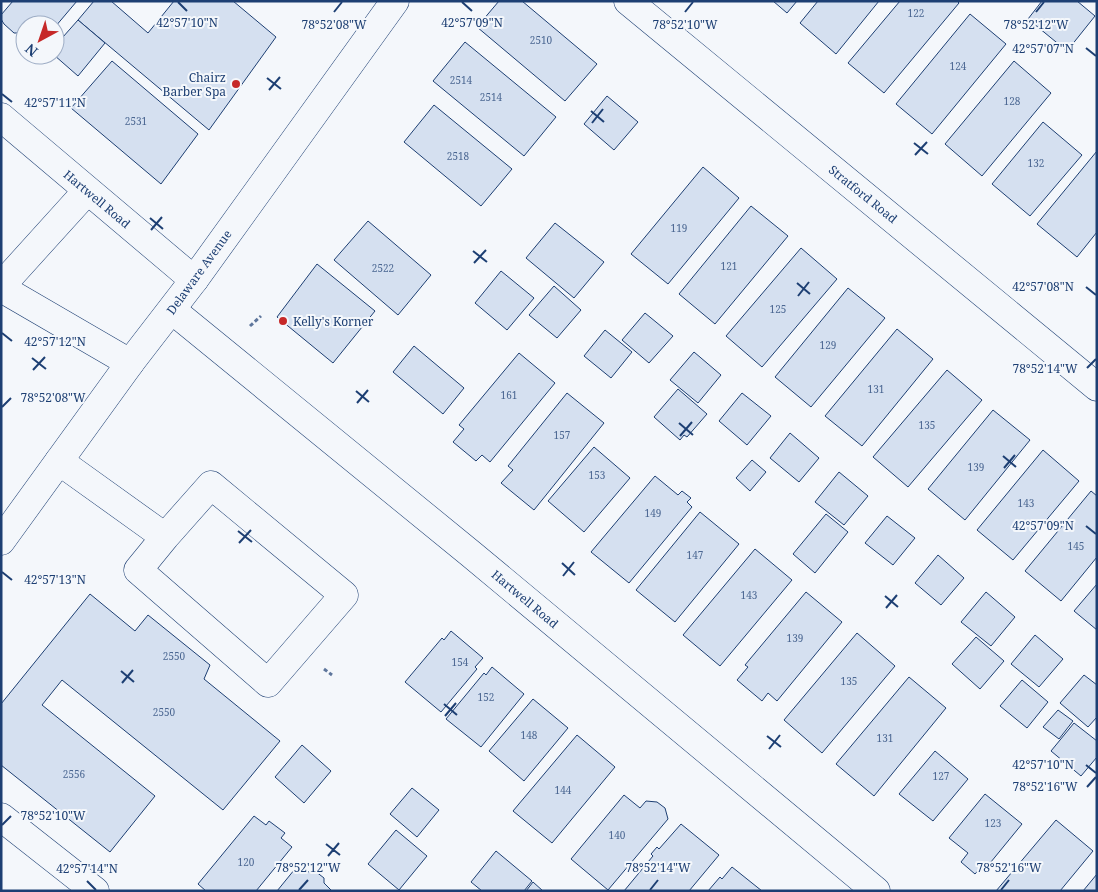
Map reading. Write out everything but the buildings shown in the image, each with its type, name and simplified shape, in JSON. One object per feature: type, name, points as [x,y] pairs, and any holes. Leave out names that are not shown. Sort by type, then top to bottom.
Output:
[{"type":"street","name":"Delaware Avenue","points":[[1,541],[130,363],[194,280],[395,1]]},
{"type":"street","name":"Stratford Road","points":[[628,1],[1097,387]]},
{"type":"street","name":"Hartwell Road","points":[[1,118],[194,280]]},
{"type":"street","points":[[88,191],[1,287],[130,363]]},
{"type":"street","name":"Hartwell Road","points":[[172,310],[472,554],[876,891]]},
{"type":"street","points":[[59,461],[166,538]]},
{"type":"street","points":[[211,485],[344,596],[268,683],[138,570],[166,538],[211,485]]},
{"type":"street","points":[[1,817],[95,891]]},
{"type":"path","points":[[250,326],[261,316]]},
{"type":"place","name":"Chairz Barber Spa","points":[[236,84]]},
{"type":"place","name":"Kelly's Korner","points":[[283,321]]}]
